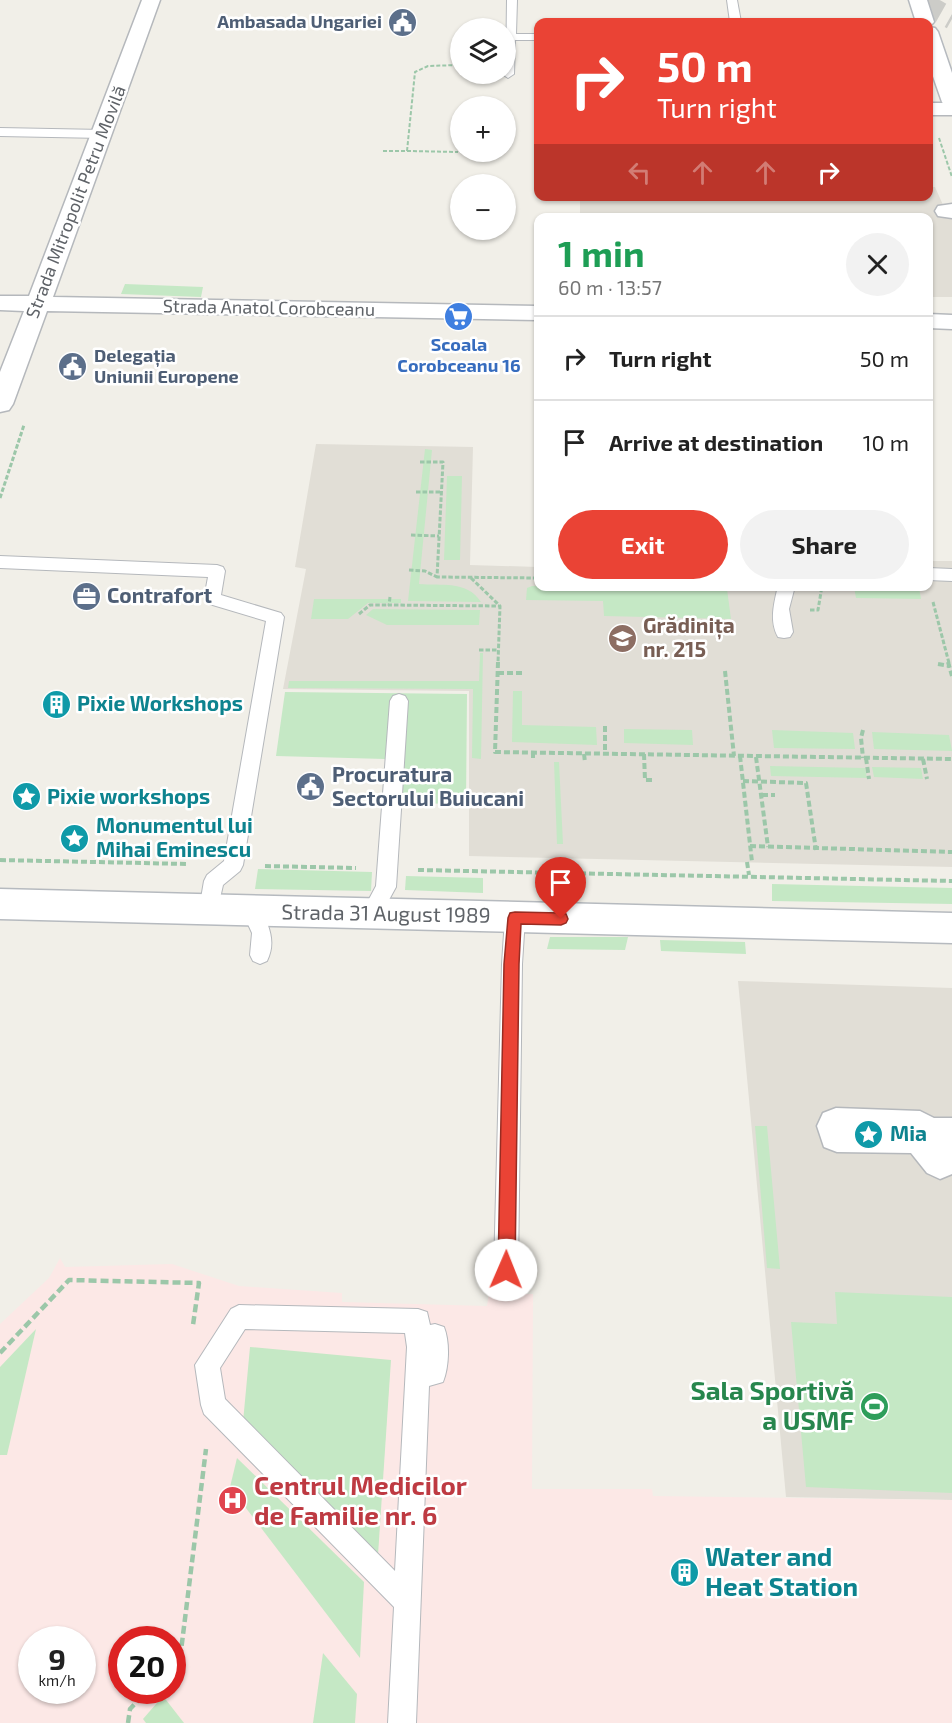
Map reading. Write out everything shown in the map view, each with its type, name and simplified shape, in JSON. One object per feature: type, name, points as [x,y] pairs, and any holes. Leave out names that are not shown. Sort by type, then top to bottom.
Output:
[{"type":"street","name":"Strada Mitropolit Petru Movilă","points":[[0,404],[103,134],[151,0]]},
{"type":"street","points":[[918,0],[925,18]]},
{"type":"street","points":[[933,47],[952,102]]},
{"type":"street","points":[[933,109],[952,109]]},
{"type":"street","name":"Strada Anatol Corobceanu","points":[[0,303],[534,313]]},
{"type":"street","points":[[933,321],[952,321]]},
{"type":"street","name":"Strada 31 August 1989","points":[[0,904],[952,928]]},
{"type":"lane","points":[[511,18],[512,0]]},
{"type":"lane","points":[[732,0],[735,18]]},
{"type":"lane","points":[[516,37],[534,37]]},
{"type":"lane","points":[[0,132],[103,134]]},
{"type":"lane","points":[[58,565],[114,553]]},
{"type":"lane","points":[[0,562],[218,571],[212,599],[275,617],[233,865],[214,881],[209,910]]},
{"type":"lane","points":[[933,574],[952,574]]},
{"type":"lane","points":[[784,632],[781,609],[786,591]]},
{"type":"lane","points":[[371,914],[386,887],[399,701]]},
{"type":"lane","points":[[252,911],[262,933],[260,955]]},
{"type":"lane","points":[[506,1270],[512,964],[515,918]]},
{"type":"lane","points":[[402,1723],[406,1601],[421,1355],[418,1321],[239,1317],[207,1365],[213,1405],[406,1601]]},
{"type":"path","points":[[406,151],[415,72],[435,64],[450,64]]},
{"type":"path","points":[[938,136],[952,177]]},
{"type":"path","points":[[383,151],[450,152]]},
{"type":"path","points":[[420,462],[443,462],[437,577]]},
{"type":"path","points":[[416,492],[441,492]]},
{"type":"path","points":[[411,536],[439,536]]},
{"type":"path","points":[[409,570],[425,571],[437,577],[534,579]]},
{"type":"path","points":[[471,578],[500,606],[495,752],[952,759]]},
{"type":"path","points":[[931,595],[952,676]]},
{"type":"path","points":[[389,605],[390,597]]},
{"type":"path","points":[[359,614],[370,605],[500,606]]},
{"type":"path","points":[[478,650],[498,650]]},
{"type":"path","points":[[938,664],[949,664]]},
{"type":"path","points":[[949,664],[952,669]]},
{"type":"path","points":[[725,671],[737,756],[743,781],[750,846],[749,875]]},
{"type":"path","points":[[498,673],[524,673]]},
{"type":"path","points":[[605,726],[605,754]]},
{"type":"path","points":[[863,730],[861,738],[869,779]]},
{"type":"path","points":[[533,752],[533,761]]},
{"type":"path","points":[[584,754],[585,762]]},
{"type":"path","points":[[644,754],[645,780],[652,780]]},
{"type":"path","points":[[756,757],[768,848]]},
{"type":"path","points":[[923,759],[927,780]]},
{"type":"path","points":[[743,781],[806,783],[816,849]]},
{"type":"path","points":[[762,795],[775,795]]},
{"type":"path","points":[[750,846],[952,852]]},
{"type":"path","points":[[0,860],[952,881]]},
{"type":"path","points":[[0,1353],[69,1280],[199,1283],[192,1329]]},
{"type":"path","points":[[184,1626],[207,1445]]},
{"type":"path","points":[[128,1723],[130,1709],[135,1704]]},
{"type":"shaded area","points":[[933,187],[935,187],[948,216],[952,219],[952,297],[933,297],[933,213],[580,213],[580,201],[933,201]]},
{"type":"shaded area","name":"Grădinița nr. 215","points":[[316,444],[473,447],[470,565],[534,567],[534,591],[933,591],[933,561],[952,561],[952,867],[469,856],[469,691],[283,689],[306,569],[295,567]]},
{"type":"shaded area","points":[[738,981],[952,988],[952,1500],[786,1497]]},
{"type":"shaded area","name":"Centrul Medicilor de Familie nr. 6","points":[[60,1258],[65,1267],[172,1264],[239,1286],[342,1293],[342,1302],[487,1306],[489,1293],[533,1294],[532,1489],[652,1489],[653,1496],[952,1500],[952,1723],[0,1723],[0,1324],[49,1278]]},
{"type":"green space","points":[[125,284],[203,287],[201,297],[121,294]]},
{"type":"green space","points":[[425,449],[432,450],[419,584],[461,587],[469,590],[481,602],[408,601]]},
{"type":"green space","points":[[447,476],[462,476],[460,560],[444,560]]},
{"type":"green space","points":[[534,586],[534,591],[727,591],[731,619],[604,616],[603,601],[526,600],[527,588]]},
{"type":"green space","points":[[855,591],[920,591],[921,599],[856,598]]},
{"type":"green space","points":[[314,599],[401,599],[401,603],[368,603],[348,619],[311,619]]},
{"type":"green space","points":[[373,609],[480,610],[479,625],[387,625],[366,615]]},
{"type":"green space","points":[[480,653],[483,653],[481,759],[472,758],[473,689],[288,688],[289,681],[479,681]]},
{"type":"green space","points":[[513,691],[522,691],[522,725],[596,727],[597,745],[512,742]]},
{"type":"green space","points":[[285,692],[467,694],[466,804],[396,803],[385,759],[276,756]]},
{"type":"green space","points":[[624,729],[692,730],[693,745],[624,743]]},
{"type":"green space","points":[[772,730],[853,733],[855,749],[774,748]]},
{"type":"green space","points":[[872,732],[949,735],[952,751],[874,749]]},
{"type":"green space","points":[[554,762],[559,762],[563,844],[557,844]]},
{"type":"green space","points":[[770,766],[865,768],[867,778],[771,776]]},
{"type":"green space","points":[[872,767],[921,768],[923,779],[874,777]]},
{"type":"green space","points":[[258,869],[372,872],[371,891],[255,889]]},
{"type":"green space","points":[[406,876],[483,878],[483,893],[405,890]]},
{"type":"green space","points":[[772,884],[952,888],[952,904],[772,901]]},
{"type":"green space","points":[[550,937],[628,937],[625,950],[547,949]]},
{"type":"green space","points":[[660,940],[745,942],[746,954],[661,951]]},
{"type":"green space","points":[[755,1126],[767,1126],[780,1269],[767,1268]]},
{"type":"green space","name":"Sala Sportivă a USMF","points":[[835,1292],[952,1297],[952,1493],[806,1487],[791,1322],[837,1324]]},
{"type":"green space","points":[[36,1329],[7,1455],[0,1455],[0,1367]]},
{"type":"green space","points":[[250,1347],[391,1360],[378,1555],[243,1422]]},
{"type":"green space","points":[[237,1458],[364,1582],[360,1658],[230,1487]]},
{"type":"green space","points":[[323,1653],[357,1694],[355,1723],[313,1723]]},
{"type":"green space","points":[[156,1704],[169,1704],[184,1723],[146,1723],[143,1719]]},
{"type":"tunnel","points":[[921,8],[936,10],[952,19]]},
{"type":"place","name":"Ambasada Ungariei","points":[[403,22]]},
{"type":"place","name":"Scoala Corobceanu 16","points":[[459,316]]},
{"type":"place","name":"Delegația Uniunii Europene","points":[[73,366]]},
{"type":"place","name":"Contrafort","points":[[86,596]]},
{"type":"place","name":"Grădinița nr. 215","points":[[622,638]]},
{"type":"place","name":"Pixie Workshops","points":[[56,704]]},
{"type":"place","name":"Procuratura Sectorului Buiucani","points":[[311,787]]},
{"type":"place","name":"Pixie workshops","points":[[26,797]]},
{"type":"place","name":"Monumentul lui Mihai Eminescu","points":[[75,838]]},
{"type":"place","name":"Mia","points":[[869,1134]]},
{"type":"place","name":"Sala Sportivă a USMF","points":[[875,1406]]},
{"type":"place","name":"Centrul Medicilor de Familie nr. 6","points":[[233,1501]]},
{"type":"place","name":"Water and Heat Station","points":[[684,1572]]},
{"type":"route","points":[[506,1270],[512,964],[515,918],[561,919]]}]
